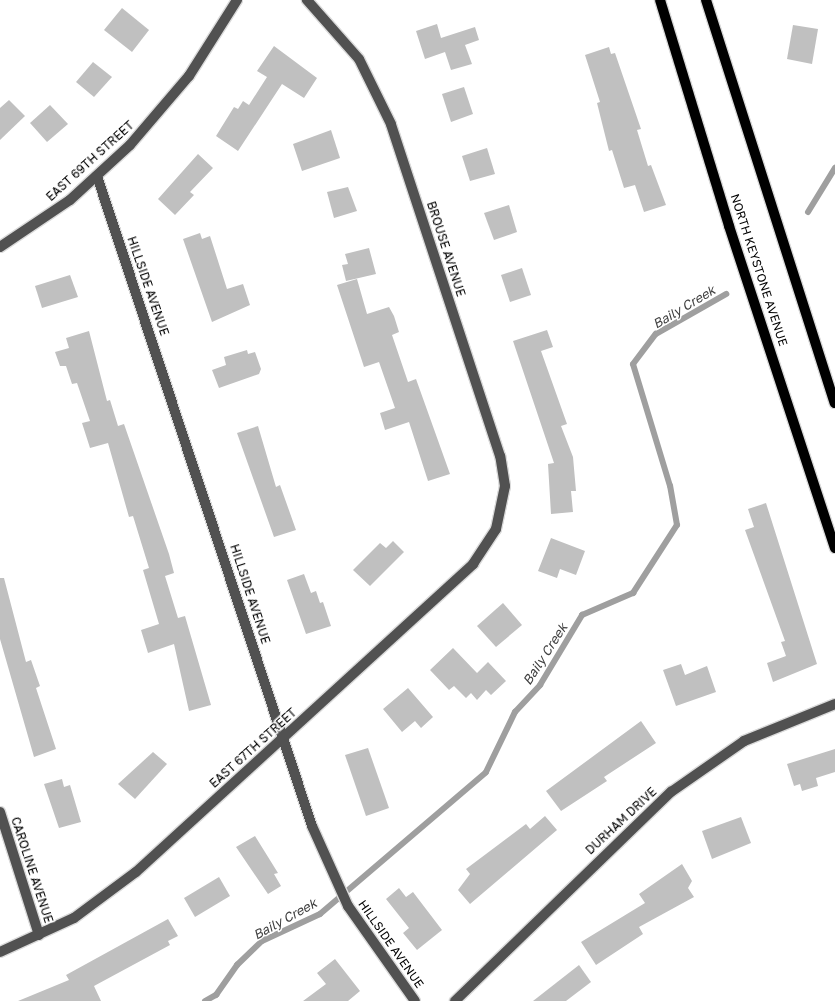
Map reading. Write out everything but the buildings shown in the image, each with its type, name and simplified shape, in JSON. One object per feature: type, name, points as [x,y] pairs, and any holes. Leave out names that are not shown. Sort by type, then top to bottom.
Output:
[{"type":"main road","name":"NORTH KEYSTONE AVENUE","points":[[660,0],[729,226],[835,548]]},
{"type":"main road","points":[[706,0],[835,404]]},
{"type":"street","name":"EAST 69TH STREET","points":[[0,247],[41,222],[98,176],[143,132],[174,95],[237,0]]},
{"type":"street","name":"BROUSE AVENUE","points":[[307,0],[359,59],[391,124],[500,456],[504,486],[496,529]]},
{"type":"street","name":"HILLSIDE AVENUE","points":[[98,176],[282,739],[337,883],[348,906],[415,1001]]},
{"type":"street","name":"EAST 67TH STREET","points":[[0,952],[74,918],[121,884],[478,559],[496,529]]},
{"type":"street","name":"DURHAM DRIVE","points":[[455,1001],[671,792],[744,740],[835,704]]},
{"type":"street","name":"CAROLINE AVENUE","points":[[0,812],[39,935]]},
{"type":"waterway","name":"Baily Creek","points":[[808,212],[835,168]]},
{"type":"waterway","name":"Baily Creek","points":[[205,1001],[216,995],[237,965],[262,941],[320,914],[486,772],[515,712],[540,685],[582,615],[633,593],[677,525],[670,486],[633,364],[656,334],[726,294]]}]
